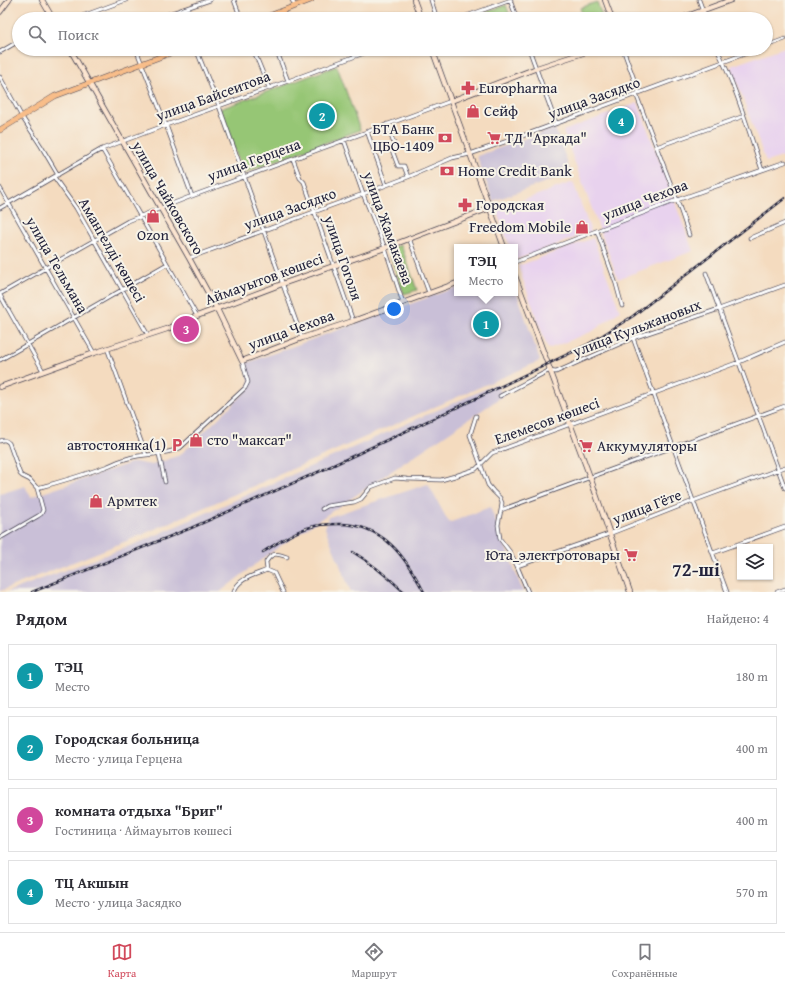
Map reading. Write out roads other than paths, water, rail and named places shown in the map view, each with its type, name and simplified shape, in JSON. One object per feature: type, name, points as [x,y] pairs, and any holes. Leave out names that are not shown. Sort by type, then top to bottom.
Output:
[{"type":"main road","points":[[279,12],[311,0]]},
{"type":"main road","points":[[0,130],[55,96],[162,56]]},
{"type":"street","points":[[0,12],[9,0]]},
{"type":"street","points":[[42,0],[49,12]]},
{"type":"street","points":[[96,12],[117,2],[126,0]]},
{"type":"street","points":[[176,12],[210,0]]},
{"type":"street","points":[[234,0],[238,12]]},
{"type":"street","points":[[292,0],[295,6]]},
{"type":"street","points":[[414,0],[418,12]]},
{"type":"street","points":[[431,0],[435,12]]},
{"type":"street","points":[[478,12],[511,0],[515,12]]},
{"type":"street","points":[[605,0],[609,12]]},
{"type":"street","points":[[699,0],[703,10]]},
{"type":"street","points":[[698,12],[731,0]]},
{"type":"street","points":[[773,43],[785,39]]},
{"type":"street","points":[[0,52],[12,44]]},
{"type":"street","name":"улица Чайковского","points":[[74,56],[189,258],[217,309],[242,361]]},
{"type":"street","points":[[139,56],[192,196]]},
{"type":"street","points":[[199,56],[219,106],[302,338]]},
{"type":"street","points":[[256,56],[269,88]]},
{"type":"street","points":[[279,56],[288,81]]},
{"type":"street","name":"улица Байсеитова","points":[[0,208],[102,149],[356,56]]},
{"type":"street","points":[[435,56],[503,244]]},
{"type":"street","points":[[532,56],[556,123]]},
{"type":"street","name":"улица Герцена","points":[[0,295],[128,221],[140,216],[244,176],[451,101],[537,68],[574,56]]},
{"type":"street","points":[[625,56],[656,147],[689,235]]},
{"type":"street","points":[[720,56],[744,116],[762,170]]},
{"type":"street","name":"улица Засядко","points":[[189,258],[408,177],[452,158],[470,154],[525,135],[739,56]]},
{"type":"street","name":"Амангелді көшесі","points":[[0,77],[22,117],[44,151],[56,176],[95,240],[148,335]]},
{"type":"street","points":[[656,147],[744,116]]},
{"type":"street","points":[[387,124],[395,147],[392,150],[398,166],[404,166],[408,177]]},
{"type":"street","name":"улица Жамакаева","points":[[367,131],[386,185]]},
{"type":"street","name":"улица Жамакаева","points":[[344,140],[363,194],[385,248],[403,302]]},
{"type":"street","points":[[102,149],[196,316]]},
{"type":"street","name":"улица Гоголя","points":[[293,159],[300,178],[304,182],[353,321]]},
{"type":"street","name":"улица Чехова","points":[[518,261],[677,200],[785,162]]},
{"type":"street","name":"улица Тельмана","points":[[0,188],[94,353]]},
{"type":"street","name":"Аймауытов көшесі","points":[[0,387],[107,348],[167,329],[196,316],[334,265],[385,248],[490,208]]},
{"type":"street","points":[[750,238],[785,224]]},
{"type":"street","points":[[597,231],[616,284],[622,306]]},
{"type":"street","name":"улица Жамакаева","points":[[409,238],[429,293]]},
{"type":"street","points":[[0,360],[167,264]]},
{"type":"street","points":[[706,273],[785,488]]},
{"type":"street","name":"улица Чехова","points":[[37,488],[107,467],[129,458],[174,451],[180,448],[246,388],[248,382],[242,361],[454,284]]},
{"type":"street","points":[[518,284],[590,477],[630,592]]},
{"type":"street","name":"улица Кульжановых","points":[[500,396],[548,371],[556,372],[633,338],[785,285]]},
{"type":"street","points":[[0,295],[43,372]]},
{"type":"street","points":[[633,338],[727,592]]},
{"type":"street","name":"Елемесов көшесі","points":[[322,509],[327,506],[354,502],[361,499],[371,487],[395,478],[441,480],[476,468],[492,453],[739,362],[785,342]]},
{"type":"street","points":[[107,348],[146,455]]},
{"type":"street","points":[[502,510],[785,406]]},
{"type":"street","points":[[476,416],[470,435],[488,485],[500,498],[502,504],[498,525],[500,539],[518,566],[528,592]]},
{"type":"street","points":[[0,440],[9,443],[20,474],[30,480],[37,488],[43,510],[41,514],[0,538]]},
{"type":"street","points":[[159,454],[165,482]]},
{"type":"street","name":"улица Гёте","points":[[518,566],[609,534],[785,467]]},
{"type":"street","points":[[713,553],[785,527]]},
{"type":"street","points":[[267,570],[266,562],[272,555],[279,554],[287,557]]},
{"type":"street","points":[[234,592],[237,585],[243,580],[267,570],[274,573],[283,592]]},
{"type":"street","points":[[777,592],[785,589]]},
{"type":"railway","points":[[32,592],[191,528],[325,469],[587,345],[633,316],[785,198]]},
{"type":"railway","points":[[263,552],[292,534],[314,526],[332,524],[355,525],[380,536],[391,544],[409,566],[424,592]]},
{"type":"railway","points":[[353,552],[380,570],[404,592]]},
{"type":"place","name":"Europharma","points":[[468,88]]},
{"type":"place","name":"Сейф","points":[[473,111]]},
{"type":"place","name":"Городская больница","points":[[322,116]]},
{"type":"place","name":"ТЦ Акшын","points":[[621,121]]},
{"type":"place","name":"БТА Банк ЦБО-1409","points":[[445,138]]},
{"type":"place","name":"ТД \"Аркада\"","points":[[494,138]]},
{"type":"place","name":"Home Credit Bank","points":[[447,171]]},
{"type":"place","name":"Городская","points":[[465,205]]},
{"type":"place","name":"Ozon","points":[[153,216]]},
{"type":"place","name":"Freedom Mobile","points":[[582,227]]},
{"type":"place","name":"ТЭЦ","points":[[486,324]]},
{"type":"place","name":"комната отдыха \"Бриг\"","points":[[186,329]]},
{"type":"place","name":"сто \"максат\"","points":[[196,440]]},
{"type":"place","name":"автостоянка(1)","points":[[177,445]]},
{"type":"place","name":"Аккумуляторы","points":[[586,446]]},
{"type":"place","name":"Армтек","points":[[96,501]]},
{"type":"place","name":"Юта_электротовары","points":[[631,555]]},
{"type":"district","name":"72-ші","points":[[696,569]]}]
